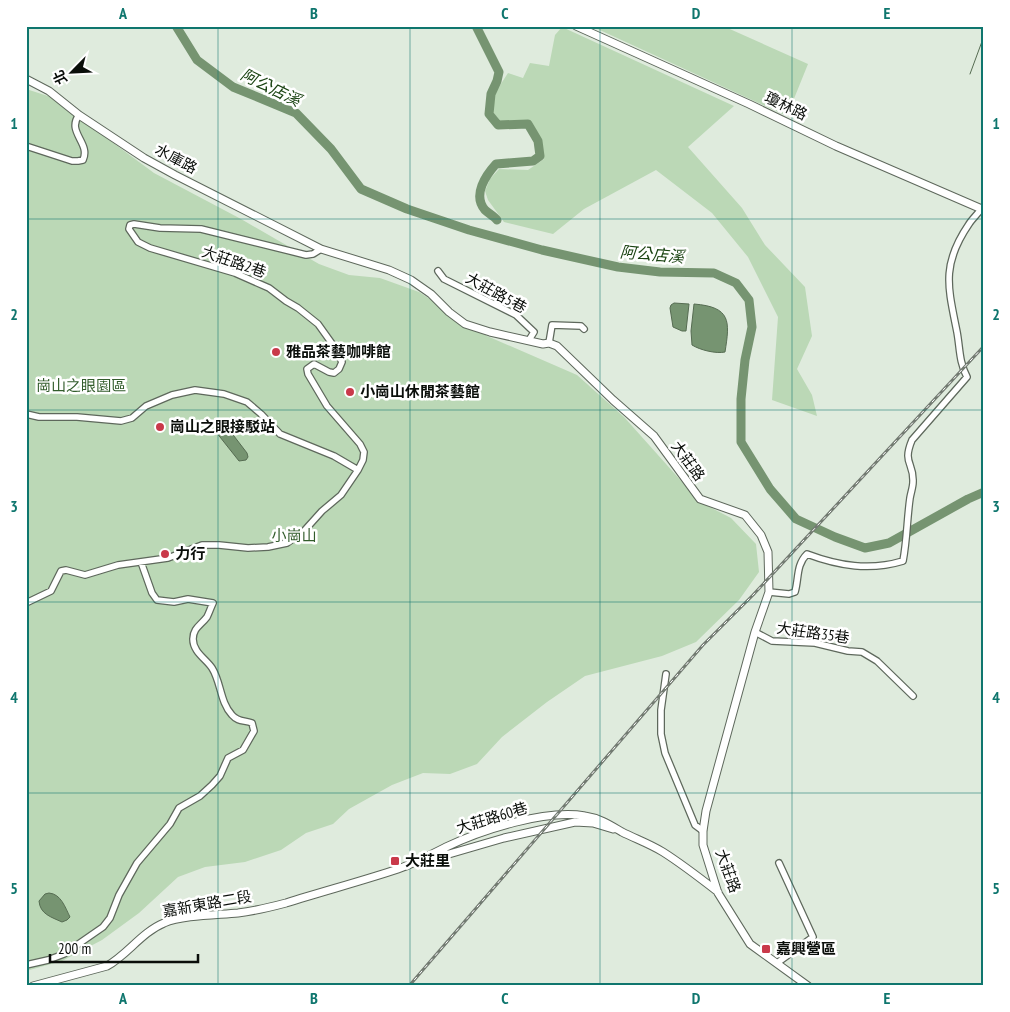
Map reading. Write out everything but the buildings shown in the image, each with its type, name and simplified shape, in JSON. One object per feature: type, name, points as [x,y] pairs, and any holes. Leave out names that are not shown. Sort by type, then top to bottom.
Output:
[{"type":"street","name":"瓊林路","points":[[576,26],[749,104],[836,146],[982,210]]},
{"type":"street","name":"水庫路","points":[[26,79],[49,91],[79,115],[144,158],[321,250]]},
{"type":"street","points":[[26,146],[72,161],[84,160],[85,152],[75,128],[75,121],[79,115]]},
{"type":"street","points":[[769,592],[789,594],[795,592],[798,569],[807,554],[826,561],[850,566],[872,567],[903,561],[913,484],[913,473],[908,462],[907,452],[912,440],[967,377],[960,364],[961,352],[948,284],[949,268],[958,243],[970,223],[982,210]]},
{"type":"street","name":"大莊路2巷","points":[[26,602],[51,591],[61,572],[66,570],[85,575],[118,565],[168,558],[202,545],[248,548],[268,547],[287,543],[304,532],[322,511],[341,494],[364,460],[364,452],[360,444],[327,406],[308,374],[307,370],[314,364],[329,372],[334,372],[339,369],[342,362],[318,324],[298,308],[256,281],[150,248],[138,242],[129,229],[130,225],[134,224],[160,228],[201,229],[306,255],[321,250]]},
{"type":"street","name":"大莊路","points":[[321,250],[388,270],[411,280],[431,294],[449,312],[465,324],[490,332],[558,346],[613,400],[654,436],[700,499],[745,515],[761,535],[768,552],[769,592],[755,632],[706,811],[703,831],[704,844],[718,893],[750,944],[808,986]]},
{"type":"street","name":"大莊路5巷","points":[[438,271],[444,279],[516,315],[534,332],[529,340]]},
{"type":"street","points":[[549,343],[552,325],[582,326],[584,329]]},
{"type":"street","points":[[26,414],[39,418],[77,417],[121,421],[132,418],[146,406],[172,395],[195,390],[224,394],[247,402],[262,414],[280,434],[334,456],[358,470]]},
{"type":"street","points":[[26,965],[64,954],[103,927],[110,918],[119,895],[137,864],[170,824],[179,808],[200,796],[212,785],[223,771],[228,758],[243,750],[254,730],[252,723],[240,721],[231,714],[223,700],[216,676],[195,647],[193,641],[194,631],[206,617],[213,603],[188,599],[174,602],[157,600],[152,593],[141,562]]},
{"type":"street","name":"大莊路35巷","points":[[755,632],[772,641],[814,643],[848,652],[862,652],[877,661],[913,696]]},
{"type":"street","points":[[666,674],[661,710],[661,734],[665,753],[695,825],[703,831]]},
{"type":"street","name":"大莊路60巷","points":[[281,904],[399,868],[430,856],[447,846],[510,823],[567,814],[586,816],[608,822],[621,831],[662,851],[718,893]]},
{"type":"street","name":"大莊路60巷","points":[[430,856],[449,854],[504,838],[576,822],[593,823],[621,831]]},
{"type":"street","points":[[777,963],[813,938],[779,863]]},
{"type":"street","name":"嘉新東路二段","points":[[33,986],[107,966],[116,961],[152,930],[164,923],[239,913],[281,904]]},
{"type":"green space","points":[[591,26],[723,26],[808,64],[787,116]]},
{"type":"green space","points":[[562,27],[734,106],[688,147],[742,208],[765,245],[805,287],[812,336],[797,369],[812,395],[817,416],[772,400],[778,317],[748,257],[712,213],[656,170],[584,209],[553,234],[504,222],[488,200],[485,191],[490,179],[499,169],[528,170],[544,159],[542,144],[532,122],[523,120],[501,122],[493,112],[495,93],[508,73],[523,78],[530,63],[549,66],[555,35]]},
{"type":"green space","name":"小崗山","points":[[26,89],[51,97],[154,173],[241,219],[319,264],[349,275],[380,278],[419,292],[487,336],[577,375],[624,417],[700,502],[731,518],[756,544],[759,572],[739,600],[696,642],[662,656],[585,676],[547,702],[502,737],[477,764],[450,774],[423,773],[392,785],[349,809],[333,824],[306,833],[281,850],[245,862],[205,867],[178,877],[139,913],[102,940],[62,961],[26,971]]},
{"type":"shaded area","points":[[674,303],[689,304],[686,331],[673,327],[670,308]]},
{"type":"shaded area","points":[[694,304],[715,308],[725,318],[727,332],[725,352],[708,351],[692,345],[691,331]]},
{"type":"shaded area","points":[[219,422],[224,423],[247,453],[248,457],[246,460],[239,461],[216,432],[214,428]]},
{"type":"shaded area","points":[[49,893],[57,896],[62,902],[70,917],[67,920],[62,922],[41,909],[39,901],[45,894]]},
{"type":"waterway","name":"阿公店溪","points":[[176,26],[197,60],[233,87],[296,113],[331,149],[361,189],[407,209],[469,230],[542,250],[618,267],[660,272],[714,273],[736,283],[749,300],[752,327],[745,360],[741,399],[741,442],[770,489],[796,519],[865,548],[889,543],[984,492]]},
{"type":"waterway","points":[[476,26],[499,72],[491,94],[489,114],[498,125],[528,124],[538,141],[540,156],[533,161],[496,164],[488,174],[480,192],[481,204],[497,220]]},
{"type":"waterway","points":[[970,74],[984,36]]},
{"type":"railway","points":[[409,986],[703,645],[753,595],[984,346]]},
{"type":"place","name":"雅品茶藝咖啡館","points":[[276,352]]},
{"type":"place","name":"小崗山休閒茶藝館","points":[[350,392]]},
{"type":"place","name":"崗山之眼接駁站","points":[[160,427]]},
{"type":"place","name":"力行","points":[[165,554]]},
{"type":"place","name":"大莊里","points":[[395,861]]},
{"type":"place","name":"嘉興營區","points":[[766,949]]},
{"type":"park label","name":"崗山之眼園區","points":[[81,386]]}]
